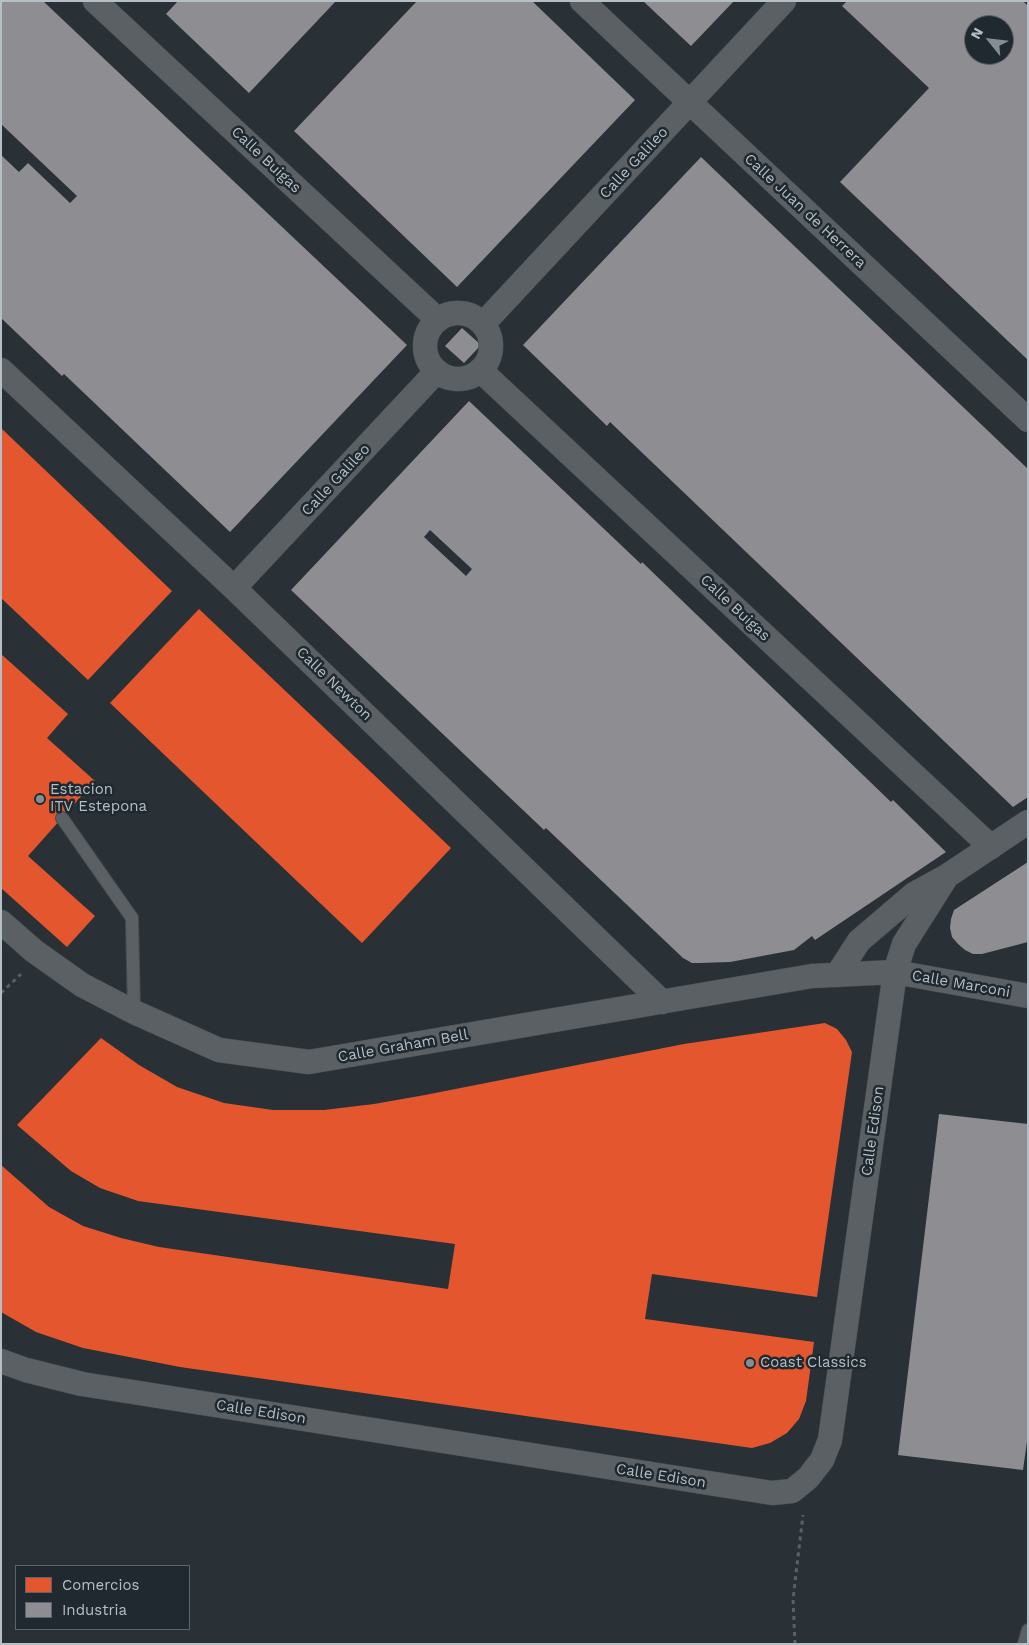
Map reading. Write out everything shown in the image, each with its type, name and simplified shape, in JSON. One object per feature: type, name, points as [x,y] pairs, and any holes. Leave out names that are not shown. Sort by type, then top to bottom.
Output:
[{"type":"street","name":"Calle Buigas","points":[[95,1],[437,319]]},
{"type":"street","name":"Calle Juan de Herrera","points":[[582,1],[1028,420]]},
{"type":"street","name":"Calle Galileo","points":[[484,324],[784,1]]},
{"type":"street","points":[[451,313],[466,313],[484,324],[491,342],[490,353],[487,362],[472,376],[463,378],[445,376],[437,371],[429,362],[425,346],[426,340],[430,328],[437,319],[451,313]]},
{"type":"street","name":"Calle Newton","points":[[1,370],[234,588],[662,1002]]},
{"type":"street","name":"Calle Buigas","points":[[480,370],[991,847]]},
{"type":"street","name":"Calle Galileo","points":[[234,588],[437,371]]},
{"type":"street","points":[[837,975],[859,941],[914,894],[946,876],[1028,822]]},
{"type":"street","points":[[895,972],[904,944],[946,876]]},
{"type":"street","name":"Calle Graham Bell","points":[[1,922],[34,951],[82,985],[134,1012],[219,1050],[309,1062],[812,976],[895,972]]},
{"type":"street","name":"Calle Marconi","points":[[895,972],[1028,996]]},
{"type":"street","name":"Calle Edison","points":[[1,1361],[26,1370],[92,1386],[772,1493],[792,1491],[808,1478],[822,1460],[830,1440],[895,972]]},
{"type":"lane","points":[[62,818],[132,918],[134,1012]]},
{"type":"lane","points":[[1024,1644],[1028,1630]]},
{"type":"path","points":[[792,1491],[804,1513],[793,1599],[795,1644]]},
{"type":"building: Comercios","points":[[1,428],[172,591],[88,680],[1,598]]},
{"type":"building: Comercios","points":[[199,609],[451,848],[362,943],[110,703]]},
{"type":"building: Comercios","name":"Estacion ITV Estepona","points":[[1,654],[68,714],[47,738],[95,781],[28,856],[95,916],[67,947],[1,888]]},
{"type":"building: Comercios","points":[[825,1023],[837,1029],[846,1040],[852,1052],[817,1297],[652,1274],[645,1319],[814,1342],[806,1401],[799,1419],[787,1433],[770,1443],[752,1448],[180,1367],[83,1348],[36,1332],[1,1312],[1,1165],[49,1207],[83,1226],[121,1238],[159,1247],[448,1289],[455,1244],[138,1201],[100,1188],[71,1171],[17,1125],[101,1038],[139,1065],[177,1087],[224,1103],[273,1110],[324,1110],[425,1095],[684,1044]]},
{"type":"building: Industria","points":[[1,1],[43,1],[407,345],[230,532],[64,374],[62,376],[1,318],[1,155],[19,172],[28,163],[70,203],[77,196],[1,124]]},
{"type":"building: Industria","points":[[178,1],[336,1],[249,93],[166,14]]},
{"type":"building: Industria","points":[[417,1],[532,1],[635,100],[457,287],[294,131]]},
{"type":"building: Industria","points":[[643,1],[734,1],[691,46]]},
{"type":"building: Industria","points":[[847,1],[1023,1],[1028,6],[1028,360],[840,182],[929,88],[842,6]]},
{"type":"building: Industria","points":[[701,157],[1028,469],[1028,797],[1013,807],[610,422],[607,426],[523,345]]},
{"type":"building: Industria","points":[[462,328],[481,345],[464,363],[445,346]]},
{"type":"building: Industria","points":[[469,401],[641,564],[642,562],[891,802],[893,800],[946,852],[815,940],[812,936],[794,950],[730,962],[692,963],[683,958],[546,828],[544,830],[291,590]],"holes":[[[430,530],[472,569],[466,576],[424,537]]]},
{"type":"building: Industria","points":[[1028,862],[1028,942],[982,954],[973,954],[965,950],[952,937],[950,928],[954,910]]},
{"type":"building: Industria","points":[[939,1114],[1028,1124],[1028,1434],[1023,1470],[898,1455]]},
{"type":"place","name":"Estacion ITV Estepona","points":[[40,799]]},
{"type":"place","name":"Coast Classics","points":[[750,1363]]}]
